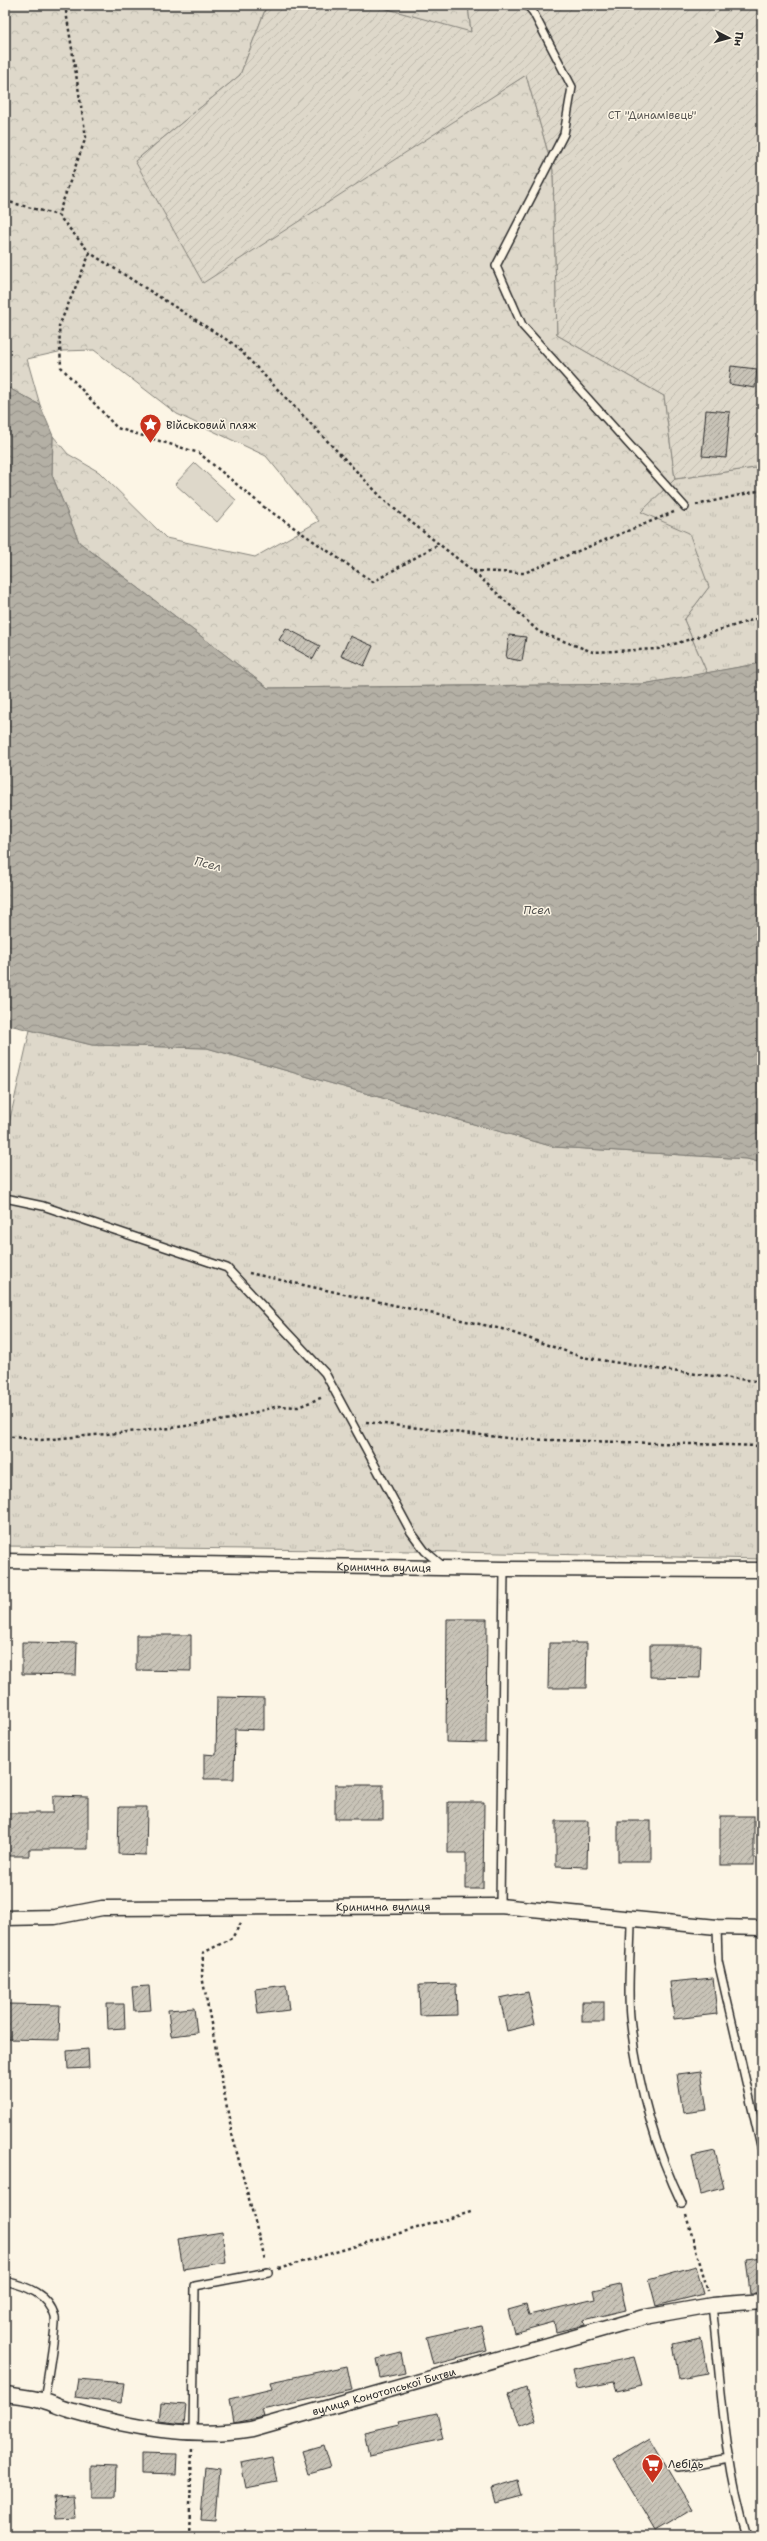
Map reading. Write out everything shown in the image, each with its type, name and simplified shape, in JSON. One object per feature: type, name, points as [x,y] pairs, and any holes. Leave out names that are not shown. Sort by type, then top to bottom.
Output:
[{"type":"street","name":"Кринична вулиця","points":[[5,1561],[504,1569],[762,1570]]},
{"type":"street","name":"Кринична вулиця","points":[[5,1918],[56,1917],[102,1908],[243,1909],[500,1906],[631,1919],[762,1928]]},
{"type":"street","name":"вулиця Конотопської Битви","points":[[5,2394],[44,2401],[72,2411],[122,2424],[193,2434],[223,2434],[252,2429],[645,2317],[712,2305],[762,2301]]},
{"type":"lane","points":[[527,5],[533,12],[572,87],[564,134],[496,266],[522,325],[685,507]]},
{"type":"lane","points":[[5,1198],[43,1206],[227,1268],[325,1372],[411,1532],[425,1551],[446,1568]]},
{"type":"lane","points":[[500,1906],[504,1569]]},
{"type":"lane","points":[[631,1919],[630,2016],[641,2090],[670,2179],[682,2204]]},
{"type":"lane","points":[[717,1926],[718,1961],[762,2151]]},
{"type":"lane","points":[[193,2434],[195,2286],[268,2272]]},
{"type":"lane","points":[[5,2281],[25,2285],[45,2299],[55,2318],[44,2401]]},
{"type":"lane","points":[[712,2305],[730,2458],[737,2504],[747,2536]]},
{"type":"lane","points":[[679,2467],[730,2458]]},
{"type":"path","points":[[58,216],[86,137],[65,5]]},
{"type":"path","points":[[5,201],[58,216],[90,253],[235,344],[387,503],[473,571],[539,632],[593,652],[658,649],[762,617]]},
{"type":"path","points":[[90,253],[59,326],[61,367],[118,428],[199,453],[264,507],[373,582],[438,544]]},
{"type":"path","points":[[473,571],[524,573],[685,507],[762,490]]},
{"type":"path","points":[[227,1268],[502,1329],[582,1357],[663,1370],[755,1381],[762,1384]]},
{"type":"path","points":[[5,1436],[41,1440],[172,1428],[231,1419],[278,1406],[298,1407],[336,1391]]},
{"type":"path","points":[[350,1420],[516,1439],[762,1446]]},
{"type":"path","points":[[243,1909],[241,1926],[232,1938],[203,1953],[202,1976],[232,2134],[268,2272],[471,2212]]},
{"type":"path","points":[[682,2204],[698,2250],[712,2305]]},
{"type":"path","points":[[189,2536],[193,2434]]},
{"type":"green space","points":[[5,5],[267,5],[240,75],[135,161],[411,147],[526,75],[553,170],[557,335],[664,396],[675,479],[641,512],[689,533],[709,587],[684,620],[707,673],[643,684],[268,688],[79,542],[52,475],[53,436],[68,454],[99,472],[166,538],[255,557],[319,521],[266,456],[177,414],[94,350],[63,351],[27,359],[40,405],[5,386]]},
{"type":"green space","name":"СТ \"Динамівець\"","points":[[267,5],[373,5],[471,32],[468,5],[762,5],[762,467],[675,479],[664,396],[557,335],[553,170],[526,75],[203,283],[135,161],[240,75]]},
{"type":"green space","points":[[373,5],[468,5],[471,33]]},
{"type":"green space","points":[[195,463],[236,500],[217,522],[175,484]]},
{"type":"green space","points":[[762,467],[762,663],[707,673],[684,620],[709,587],[640,512],[675,479]]},
{"type":"green space","points":[[30,1030],[92,1045],[207,1048],[554,1147],[747,1159],[762,1163],[762,1559],[411,1551],[5,1546],[5,1141]]},
{"type":"water","name":"Псел","points":[[5,386],[40,405],[53,436],[52,475],[79,542],[268,688],[643,684],[762,663],[762,1163],[747,1159],[554,1147],[207,1048],[92,1045],[5,1024]]},
{"type":"building","points":[[731,366],[757,369],[755,388],[729,384]]},
{"type":"building","points":[[706,410],[730,412],[726,458],[702,456]]},
{"type":"building","points":[[286,628],[320,646],[313,659],[279,640]]},
{"type":"building","points":[[509,635],[526,637],[522,661],[506,658]]},
{"type":"building","points":[[350,636],[373,646],[364,666],[341,656]]},
{"type":"building","points":[[447,1619],[487,1619],[486,1743],[446,1742]]},
{"type":"building","points":[[136,1635],[191,1635],[191,1671],[136,1670]]},
{"type":"building","points":[[22,1642],[77,1643],[76,1675],[22,1674]]},
{"type":"building","points":[[549,1643],[587,1643],[586,1688],[548,1688]]},
{"type":"building","points":[[650,1645],[701,1645],[700,1678],[650,1677]]},
{"type":"building","points":[[217,1697],[264,1698],[264,1730],[235,1729],[234,1779],[204,1779],[204,1754],[216,1755]]},
{"type":"building","points":[[335,1785],[383,1785],[383,1819],[335,1819]]},
{"type":"building","points":[[53,1796],[88,1797],[88,1849],[29,1849],[29,1856],[5,1856],[5,1813],[53,1813]]},
{"type":"building","points":[[448,1802],[484,1802],[483,1889],[466,1889],[466,1853],[448,1853]]},
{"type":"building","points":[[119,1807],[147,1807],[146,1855],[118,1854]]},
{"type":"building","points":[[720,1816],[754,1816],[754,1865],[720,1865]]},
{"type":"building","points":[[556,1821],[588,1821],[587,1867],[556,1866]]},
{"type":"building","points":[[618,1821],[651,1821],[651,1861],[618,1861]]},
{"type":"building","points":[[713,1978],[717,2014],[674,2019],[670,1982]]},
{"type":"building","points":[[456,1984],[457,2015],[420,2016],[419,1985]]},
{"type":"building","points":[[286,1985],[289,2010],[258,2014],[255,1989]]},
{"type":"building","points":[[149,1986],[151,2010],[134,2011],[132,1987]]},
{"type":"building","points":[[528,1992],[535,2024],[507,2031],[500,1998]]},
{"type":"building","points":[[582,2002],[604,2002],[604,2022],[582,2022]]},
{"type":"building","points":[[7,2004],[60,2005],[59,2040],[6,2039]]},
{"type":"building","points":[[107,2004],[124,2004],[125,2028],[108,2029]]},
{"type":"building","points":[[194,2008],[197,2033],[171,2036],[168,2010]]},
{"type":"building","points":[[88,2049],[89,2068],[68,2069],[67,2051]]},
{"type":"building","points":[[701,2071],[707,2110],[683,2113],[677,2074]]},
{"type":"building","points":[[715,2151],[724,2188],[701,2194],[692,2156]]},
{"type":"building","points":[[222,2232],[226,2262],[183,2269],[178,2239]]},
{"type":"building","points":[[762,2257],[762,2293],[750,2293],[746,2259]]},
{"type":"building","points":[[696,2266],[704,2294],[656,2306],[649,2279]]},
{"type":"building","points":[[620,2284],[626,2310],[584,2320],[585,2325],[556,2332],[554,2322],[514,2333],[508,2310],[526,2305],[529,2315],[595,2299],[593,2290]]},
{"type":"building","points":[[481,2325],[487,2351],[433,2365],[426,2337]]},
{"type":"building","points":[[701,2338],[708,2374],[679,2379],[673,2344]]},
{"type":"building","points":[[401,2353],[405,2373],[381,2378],[377,2359]]},
{"type":"building","points":[[634,2357],[642,2385],[617,2391],[614,2382],[577,2389],[573,2370]]},
{"type":"building","points":[[347,2366],[352,2390],[262,2410],[264,2417],[234,2423],[230,2399],[272,2389],[270,2382]]},
{"type":"building","points":[[78,2379],[124,2383],[121,2403],[75,2397]]},
{"type":"building","points":[[526,2388],[536,2420],[520,2426],[509,2394]]},
{"type":"building","points":[[161,2403],[186,2405],[184,2424],[159,2421]]},
{"type":"building","points":[[437,2413],[443,2439],[370,2455],[365,2432],[400,2424],[399,2421]]},
{"type":"building","name":"Лебідь","points":[[650,2438],[692,2509],[655,2531],[613,2460]]},
{"type":"building","points":[[323,2445],[330,2468],[309,2474],[302,2451]]},
{"type":"building","points":[[141,2453],[177,2454],[176,2475],[141,2474]]},
{"type":"building","points":[[272,2457],[277,2482],[246,2488],[241,2463]]},
{"type":"building","points":[[91,2465],[117,2466],[116,2497],[91,2497]]},
{"type":"building","points":[[205,2466],[219,2468],[215,2521],[201,2520]]},
{"type":"building","points":[[518,2480],[522,2496],[496,2503],[492,2488]]},
{"type":"building","points":[[73,2495],[75,2517],[56,2518],[54,2496]]},
{"type":"place","name":"Військовий пляж","points":[[151,444]]},
{"type":"place","name":"Лебідь","points":[[652,2484]]}]
